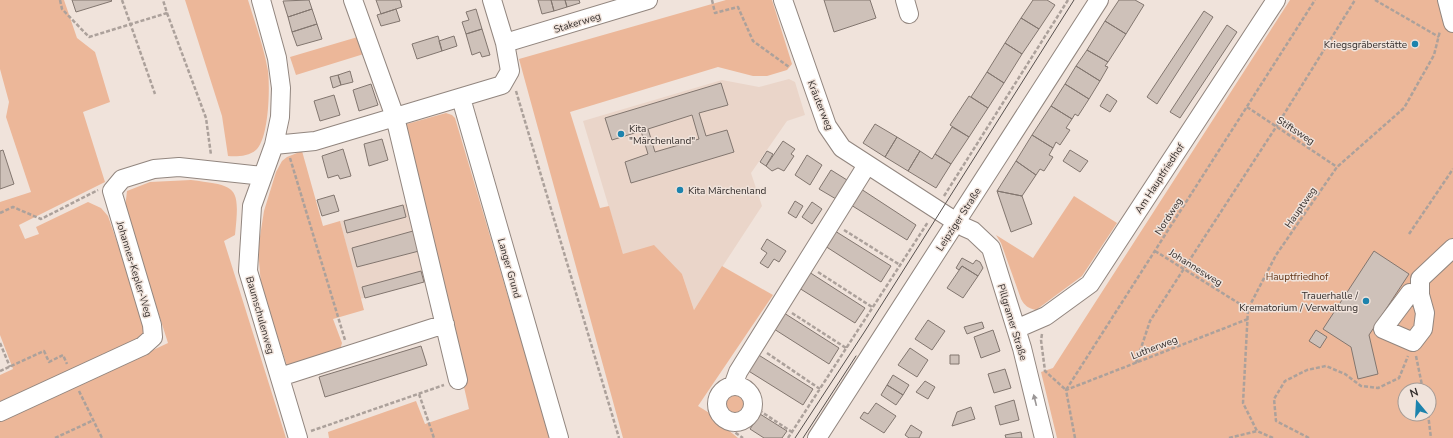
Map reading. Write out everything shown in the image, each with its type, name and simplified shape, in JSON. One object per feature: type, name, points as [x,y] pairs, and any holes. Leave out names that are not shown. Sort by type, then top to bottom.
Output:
[{"type":"street","name":"Baumschulenweg","points":[[260,0],[277,58],[281,88],[280,144],[264,176],[252,206],[248,271],[297,437]]},
{"type":"street","points":[[353,0],[395,118],[458,380]]},
{"type":"street","points":[[280,144],[315,142],[502,85],[510,71],[505,44],[492,0]]},
{"type":"street","name":"Stakerweg","points":[[505,44],[614,5],[648,0]]},
{"type":"street","name":"Kräuterweg","points":[[783,0],[827,126],[842,148],[957,221]]},
{"type":"street","name":"Leipziger Straße","points":[[817,438],[1099,0]]},
{"type":"street","name":"Am Hauptfriedhof","points":[[1016,329],[1046,316],[1090,284],[1276,0]]},
{"type":"street","points":[[1447,0],[1447,27]]},
{"type":"street","name":"Langer Grund","points":[[461,98],[559,438]]},
{"type":"street","points":[[733,386],[738,372],[867,165]]},
{"type":"street","points":[[112,191],[122,179],[154,169],[179,167],[213,169],[264,176]]},
{"type":"street","name":"Johannes-Kepler-Weg","points":[[0,412],[143,346],[153,337],[152,324],[112,191]]},
{"type":"street","name":"Pillgramer Straße","points":[[957,221],[973,231],[991,248],[1016,329],[1044,438]]},
{"type":"street","points":[[1420,295],[1410,293],[1383,329],[1413,342],[1423,329],[1425,313],[1420,295],[1420,279],[1453,248]]},
{"type":"street","points":[[280,377],[445,324]]},
{"type":"street","points":[[733,386],[739,386],[749,393],[754,407],[746,419],[735,423],[724,419],[718,410],[717,400],[723,390],[733,386]]},
{"type":"path","points":[[60,0],[62,9],[89,37],[167,13]]},
{"type":"path","points":[[122,0],[155,94]]},
{"type":"path","points":[[163,0],[206,118],[213,169]]},
{"type":"path","points":[[712,0],[716,13],[738,7],[753,41],[789,66],[790,69]]},
{"type":"path","name":"Nordweg","points":[[1066,390],[1315,0]]},
{"type":"path","points":[[1136,363],[1150,321],[1276,127],[1355,0]]},
{"type":"path","points":[[1375,0],[1439,37]]},
{"type":"path","name":"Hauptweg","points":[[1257,431],[1243,403],[1248,309],[1276,255],[1337,167],[1404,108],[1434,55],[1439,37],[1447,27]]},
{"type":"path","points":[[510,71],[619,438]]},
{"type":"path","name":"Stiftsweg","points":[[1247,107],[1337,167]]},
{"type":"path","points":[[280,144],[350,354]]},
{"type":"path","points":[[1409,234],[1453,169]]},
{"type":"path","points":[[0,213],[13,207],[41,219],[101,189],[112,191]]},
{"type":"path","points":[[832,222],[900,265]]},
{"type":"path","name":"Johannesweg","points":[[1155,251],[1248,309]]},
{"type":"path","points":[[806,264],[872,308]]},
{"type":"path","points":[[780,305],[846,348]]},
{"type":"path","name":"Lutherweg","points":[[1066,390],[1248,319]]},
{"type":"path","points":[[1041,340],[1045,371],[1066,390],[1075,438]]},
{"type":"path","points":[[1413,342],[1421,382]]},
{"type":"path","points":[[1309,438],[1276,421],[1274,399],[1285,381],[1307,370],[1326,366],[1345,374],[1361,386],[1378,388],[1399,378],[1413,342]]},
{"type":"path","points":[[0,343],[10,367]]},
{"type":"path","points":[[755,345],[820,389]]},
{"type":"path","points":[[0,371],[44,351],[50,362],[63,355],[102,438]]},
{"type":"path","points":[[297,437],[458,380]]},
{"type":"path","points":[[419,394],[434,438]]},
{"type":"path","points":[[754,407],[792,432]]},
{"type":"path","points":[[724,419],[733,431],[743,438]]},
{"type":"path","points":[[56,438],[94,420]]},
{"type":"path","points":[[1429,422],[1431,438]]},
{"type":"path","points":[[1229,438],[1257,431],[1273,438]]},
{"type":"shaded area","name":"Kita Märchenland","points":[[789,79],[795,82],[805,115],[787,121],[751,173],[762,206],[694,310],[682,274],[623,254],[583,121],[722,80],[759,87]]},
{"type":"shaded area","points":[[409,203],[428,281],[360,299],[340,221]]},
{"type":"green space","points":[[0,0],[64,0],[77,38],[95,52],[110,102],[83,112],[105,182],[19,225],[25,239],[39,234],[36,227],[88,202],[101,208],[108,216],[147,329],[145,336],[0,406],[0,375],[13,369],[0,335],[0,202],[31,192],[6,117],[9,102],[0,69]]},
{"type":"green space","points":[[185,0],[248,0],[264,53],[268,71],[269,89],[268,112],[261,143],[257,149],[247,155],[228,156],[222,116]]},
{"type":"green space","points":[[726,0],[772,0],[792,64],[787,70],[767,76],[753,76],[718,67],[570,112],[600,208],[609,206],[623,254],[654,245],[682,274],[694,310],[722,266],[773,295],[698,406],[724,422],[727,429],[738,438],[623,438],[519,59]]},
{"type":"green space","name":"Hauptfriedhof","points":[[1290,0],[1453,0],[1453,438],[1057,438],[1041,372],[1053,368]]},
{"type":"green space","points":[[361,36],[367,53],[296,75],[290,57]]},
{"type":"green space","points":[[446,113],[455,118],[550,438],[329,438],[328,432],[416,401],[425,424],[469,409],[405,127],[407,124]]},
{"type":"green space","points":[[302,151],[323,226],[340,221],[364,310],[333,319],[342,343],[340,350],[287,366],[261,285],[258,249],[264,211],[276,172],[282,161],[287,157]]},
{"type":"green space","points":[[191,180],[218,184],[227,187],[232,191],[236,198],[237,207],[235,235],[224,241],[286,438],[0,438],[0,422],[168,343],[125,208],[127,191],[150,182]]},
{"type":"green space","points":[[1074,196],[1117,223],[1082,276],[1036,310],[1025,305],[1021,299],[1001,243],[996,235],[1033,258]]},
{"type":"green space","points":[[734,393],[742,396],[745,404],[742,412],[734,415],[726,412],[723,404],[726,396]]},
{"type":"building","points":[[72,0],[111,0],[112,1],[76,12]]},
{"type":"building","points":[[309,0],[312,9],[288,17],[283,1]]},
{"type":"building","points":[[376,0],[400,0],[402,7],[381,14]]},
{"type":"building","points":[[538,0],[551,0],[554,11],[542,14]]},
{"type":"building","points":[[551,0],[565,0],[567,7],[554,11]]},
{"type":"building","points":[[565,0],[579,0],[580,3],[567,7]]},
{"type":"building","points":[[824,0],[870,0],[876,18],[834,32]]},
{"type":"building","points":[[1033,0],[1047,0],[1055,5],[1039,29],[1021,18]]},
{"type":"building","points":[[1119,0],[1135,0],[1144,5],[1126,34],[1105,21]]},
{"type":"building","points":[[312,9],[317,24],[292,32],[288,17]]},
{"type":"building","points":[[396,9],[400,21],[381,26],[377,15]]},
{"type":"building","points":[[476,9],[482,29],[466,34],[462,22],[469,20],[466,12]]},
{"type":"building","points":[[1204,11],[1213,17],[1157,104],[1147,97]]},
{"type":"building","points":[[1021,18],[1039,29],[1022,54],[1005,43]]},
{"type":"building","points":[[1105,21],[1126,34],[1108,62],[1087,50]]},
{"type":"building","points":[[317,24],[322,39],[297,46],[292,32]]},
{"type":"building","points":[[1227,25],[1237,32],[1180,118],[1170,112]]},
{"type":"building","points":[[482,29],[490,55],[482,57],[480,52],[472,55],[466,34]]},
{"type":"building","points":[[438,36],[442,51],[417,59],[412,44]]},
{"type":"building","points":[[454,36],[457,46],[442,51],[439,41]]},
{"type":"building","points":[[1005,43],[1022,54],[1004,83],[987,72]]},
{"type":"building","points":[[1087,50],[1108,62],[1105,66],[1108,67],[1100,81],[1076,66]]},
{"type":"building","points":[[1076,66],[1100,81],[1089,99],[1065,84]]},
{"type":"building","points":[[350,71],[353,82],[341,85],[338,75]]},
{"type":"building","points":[[987,72],[1004,83],[988,108],[971,97]]},
{"type":"building","points":[[338,75],[341,85],[333,88],[330,77]]},
{"type":"building","name":"Kita \"Märchenland\"","points":[[721,83],[728,105],[699,113],[706,136],[727,130],[734,152],[631,183],[625,162],[648,154],[641,131],[612,140],[605,118]],"holes":[[[692,115],[699,139],[655,152],[648,129]]]},
{"type":"building","points":[[371,84],[378,105],[359,111],[353,90]]},
{"type":"building","points":[[1065,84],[1089,99],[1078,116],[1075,114],[1072,119],[1051,106]]},
{"type":"building","points":[[1107,94],[1117,101],[1110,112],[1100,106]]},
{"type":"building","points":[[334,95],[340,115],[320,121],[314,101]]},
{"type":"building","points":[[969,96],[988,108],[969,137],[950,125]]},
{"type":"building","points":[[1051,106],[1072,119],[1066,128],[1070,130],[1060,145],[1056,142],[1053,148],[1032,135]]},
{"type":"building","points":[[875,124],[897,137],[885,157],[863,143]]},
{"type":"building","points":[[952,127],[969,137],[951,164],[935,154]]},
{"type":"building","points":[[1032,135],[1053,148],[1049,155],[1053,157],[1044,171],[1040,169],[1036,175],[1016,161]]},
{"type":"building","points":[[897,137],[920,151],[908,171],[885,157]]},
{"type":"building","points":[[382,139],[388,160],[369,166],[364,144]]},
{"type":"building","points":[[783,141],[795,149],[791,154],[794,156],[784,171],[778,168],[772,171],[766,166]]},
{"type":"building","points":[[343,149],[351,176],[340,179],[338,175],[328,178],[322,156]]},
{"type":"building","points":[[3,150],[14,184],[0,189],[0,151]]},
{"type":"building","points":[[1070,150],[1088,161],[1080,172],[1063,161]]},
{"type":"building","points":[[767,151],[773,154],[766,166],[760,162]]},
{"type":"building","points":[[920,151],[932,159],[935,154],[951,164],[936,188],[908,171]]},
{"type":"building","points":[[807,155],[822,165],[810,185],[795,175]]},
{"type":"building","points":[[1016,161],[1036,175],[1022,196],[997,191]]},
{"type":"building","points":[[831,170],[847,180],[836,199],[819,189]]},
{"type":"building","points":[[861,189],[916,225],[907,240],[851,205]]},
{"type":"building","points":[[997,191],[1022,196],[1032,224],[1011,232]]},
{"type":"building","points":[[334,195],[339,211],[322,216],[317,200]]},
{"type":"building","points":[[795,201],[803,206],[796,218],[788,213]]},
{"type":"building","points":[[812,202],[822,209],[812,224],[802,217]]},
{"type":"building","points":[[403,205],[406,217],[347,233],[344,221]]},
{"type":"building","points":[[413,231],[419,251],[357,267],[352,248]]},
{"type":"building","points":[[835,231],[891,266],[881,282],[825,246]]},
{"type":"building","points":[[767,239],[786,251],[779,262],[774,259],[768,268],[760,263],[767,253],[761,249]]},
{"type":"building","name":"Trauerhalle / Krematorium / Verwaltung","points":[[1374,251],[1409,274],[1369,335],[1378,374],[1358,379],[1351,347],[1323,329]]},
{"type":"building","points":[[962,258],[973,264],[976,260],[980,262],[983,268],[978,276],[962,266],[959,270],[956,268]]},
{"type":"building","points":[[962,266],[978,276],[963,298],[947,288]]},
{"type":"building","points":[[421,271],[424,282],[365,298],[362,287]]},
{"type":"building","points":[[809,272],[865,308],[855,323],[799,288]]},
{"type":"building","points":[[784,313],[839,348],[829,364],[774,329]]},
{"type":"building","points":[[928,320],[945,331],[932,350],[915,339]]},
{"type":"building","points":[[982,322],[984,328],[967,334],[964,327]]},
{"type":"building","points":[[993,330],[1000,351],[981,358],[974,337]]},
{"type":"building","points":[[1316,330],[1327,337],[1320,348],[1309,341]]},
{"type":"building","points":[[421,346],[427,365],[325,397],[319,377]]},
{"type":"building","points":[[910,348],[928,360],[917,377],[898,365]]},
{"type":"building","points":[[757,354],[813,389],[803,405],[747,370]]},
{"type":"building","points":[[950,355],[959,355],[959,364],[950,364]]},
{"type":"building","points":[[1005,369],[1011,388],[994,393],[988,374]]},
{"type":"building","points":[[893,375],[909,385],[903,395],[887,385]]},
{"type":"building","points":[[925,381],[935,387],[928,399],[916,392]]},
{"type":"building","points":[[887,385],[903,395],[896,405],[881,395]]},
{"type":"building","points":[[1014,400],[1019,420],[1000,425],[995,406]]},
{"type":"building","points":[[876,403],[896,416],[884,433],[860,418],[864,412],[868,414]]},
{"type":"building","points":[[971,407],[975,419],[952,426],[957,412]]},
{"type":"building","points":[[760,414],[787,431],[782,438],[764,438],[750,429]]},
{"type":"building","points":[[911,425],[922,432],[919,438],[909,438],[905,435]]},
{"type":"building","points":[[1021,432],[1022,438],[1006,438],[1005,435]]},
{"type":"tram line","points":[[795,438],[865,331],[1074,0]]},
{"type":"tram line","points":[[803,438],[856,356]]},
{"type":"place","name":"Kriegsgräberstätte","points":[[1415,44]]},
{"type":"place","name":"Kita \"Märchenland\"","points":[[621,134]]},
{"type":"place","name":"Kita Märchenland","points":[[680,190]]},
{"type":"place","name":"Trauerhalle / Krematorium / Verwaltung","points":[[1366,301]]}]
